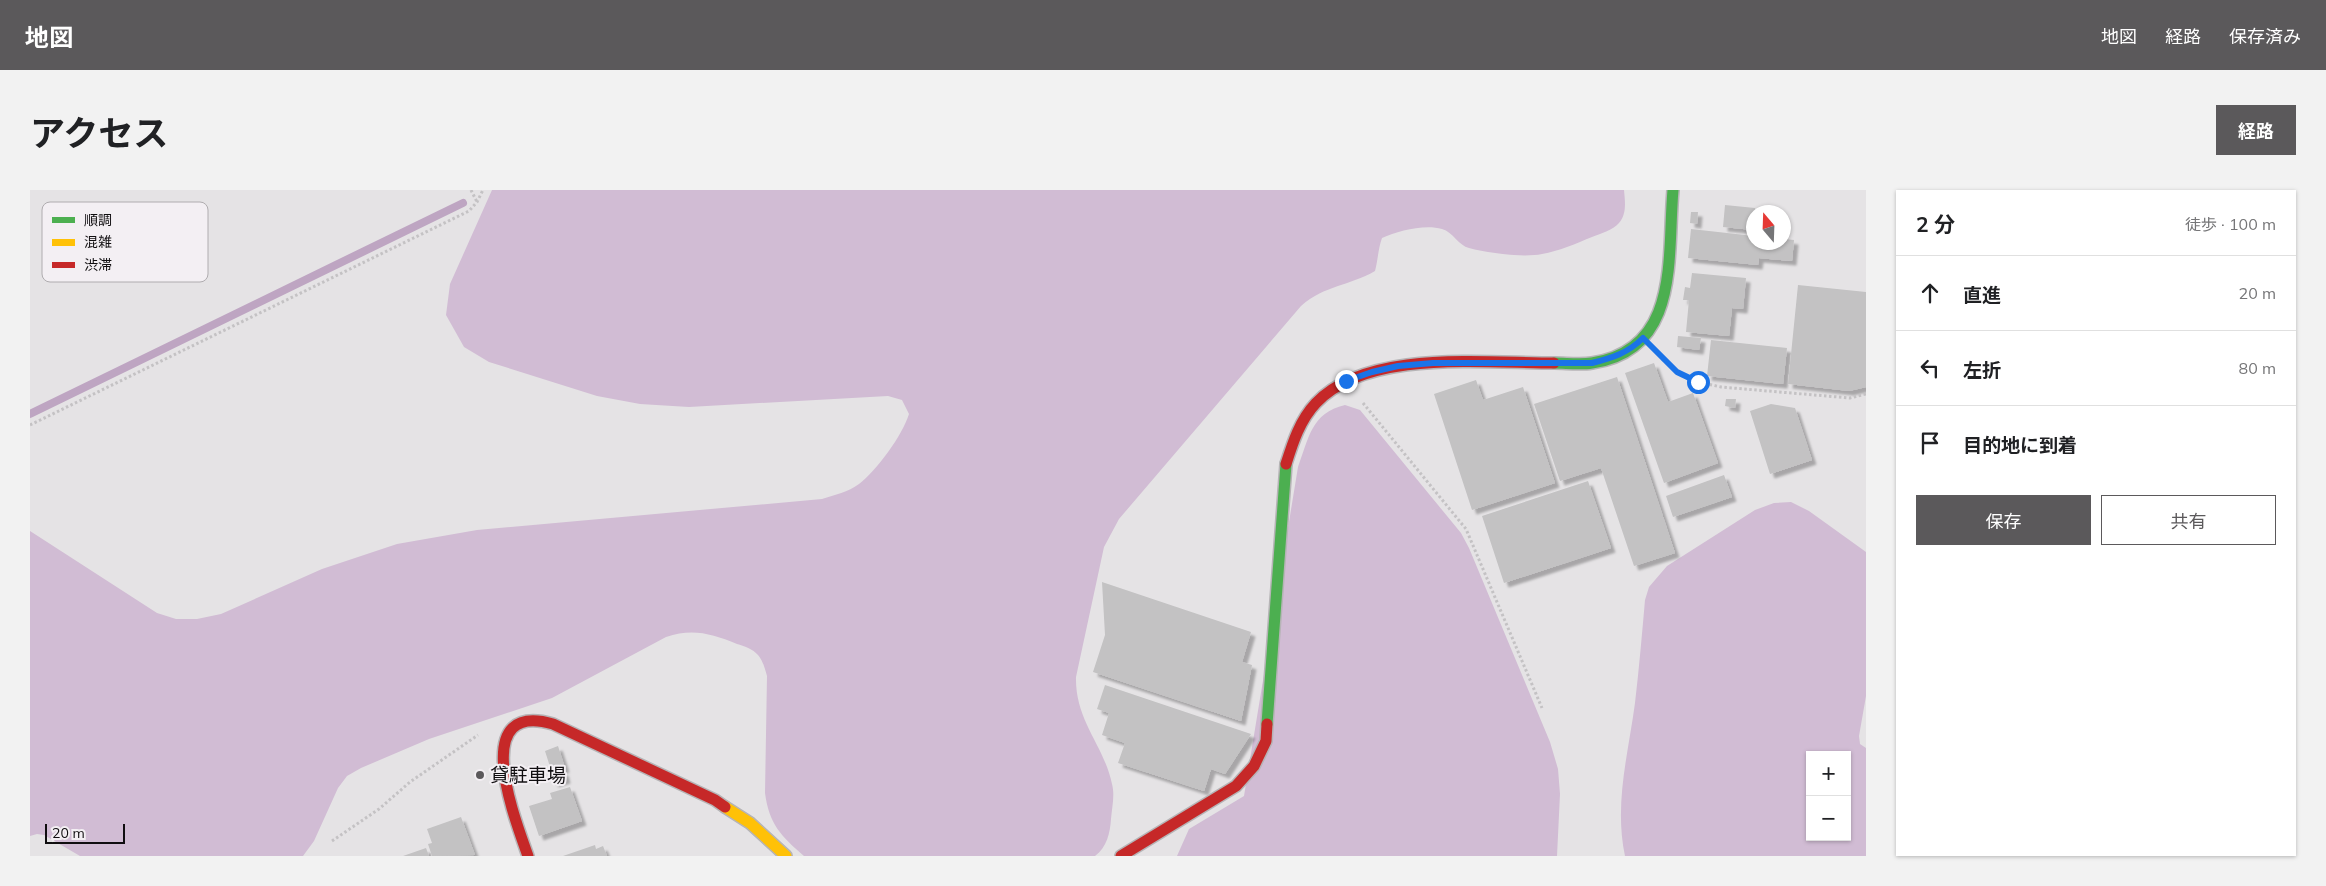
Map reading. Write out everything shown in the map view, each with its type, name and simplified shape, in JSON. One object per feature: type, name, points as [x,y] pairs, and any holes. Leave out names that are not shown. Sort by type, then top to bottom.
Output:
[{"type":"street","points":[[1121,856],[1236,786],[1254,766],[1266,741],[1286,465],[1293,440],[1305,416],[1323,396],[1346,381],[1398,366],[1433,363],[1592,363],[1614,358],[1635,347],[1651,330],[1662,310],[1667,287],[1673,190]]},
{"type":"street","points":[[528,856],[513,810],[503,761],[502,746],[509,732],[522,722],[537,719],[553,724],[715,800],[750,823],[786,856]]},
{"type":"path","points":[[471,190],[478,202]]},
{"type":"path","points":[[30,425],[469,211],[478,202],[483,190]]},
{"type":"path","points":[[1643,338],[1677,372],[1698,382],[1720,387],[1850,398],[1866,394]]},
{"type":"path","points":[[1346,381],[1466,529],[1542,708]]},
{"type":"path","points":[[332,841],[379,809],[410,782],[470,738],[491,728],[509,732]]},
{"type":"shaded area","points":[[492,190],[1624,190],[1625,203],[1622,219],[1613,228],[1567,247],[1542,254],[1525,255],[1486,252],[1465,247],[1442,229],[1427,227],[1411,229],[1382,238],[1375,271],[1319,294],[1301,306],[1119,519],[1104,547],[1076,677],[1080,707],[1103,757],[1113,788],[1109,834],[1105,844],[1095,856],[804,856],[777,829],[767,804],[765,793],[767,676],[764,665],[751,649],[702,633],[676,634],[666,637],[552,698],[429,739],[361,768],[347,776],[338,788],[314,841],[303,856],[80,856],[44,835],[30,836],[30,531],[157,613],[176,619],[197,619],[221,614],[322,569],[397,544],[477,530],[822,499],[846,491],[859,484],[873,470],[895,442],[909,414],[902,400],[888,396],[689,407],[640,404],[597,396],[489,362],[464,347],[446,315],[450,284]]},
{"type":"shaded area","points":[[1345,405],[1360,410],[1461,533],[1469,548],[1550,742],[1558,769],[1560,794],[1557,856],[1177,856],[1189,829],[1244,796],[1298,467],[1309,437],[1318,420],[1334,409]]},
{"type":"shaded area","points":[[1791,502],[1809,511],[1866,552],[1866,696],[1859,736],[1860,744],[1866,748],[1866,856],[1625,856],[1622,837],[1621,798],[1635,703],[1645,600],[1649,587],[1667,566],[1755,510],[1774,503]]},
{"type":"building","points":[[1725,205],[1746,207],[1746,229],[1723,227]]},
{"type":"building","points":[[1691,212],[1698,212],[1697,224],[1690,223]]},
{"type":"building","points":[[1691,229],[1746,235],[1746,250],[1791,250],[1791,240],[1794,240],[1792,261],[1759,258],[1758,265],[1688,258]]},
{"type":"building","points":[[1692,273],[1746,278],[1743,309],[1732,308],[1729,336],[1686,332],[1689,300],[1683,300],[1685,287],[1690,288]]},
{"type":"building","points":[[1798,285],[1866,292],[1866,387],[1849,391],[1788,384]]},
{"type":"building","points":[[1678,336],[1701,338],[1699,350],[1677,347]]},
{"type":"building","points":[[1711,340],[1787,348],[1783,384],[1707,376]]},
{"type":"building","points":[[1654,363],[1668,402],[1693,393],[1718,463],[1664,483],[1625,373]]},
{"type":"building","points":[[1617,377],[1675,553],[1634,566],[1601,468],[1560,481],[1534,404]]},
{"type":"building","points":[[1476,380],[1483,400],[1523,387],[1555,483],[1472,510],[1434,394]]},
{"type":"building","points":[[1726,399],[1736,399],[1735,408],[1725,406]]},
{"type":"building","points":[[1771,404],[1795,408],[1812,460],[1770,474],[1750,411]]},
{"type":"building","points":[[1724,475],[1732,497],[1673,517],[1666,496]]},
{"type":"building","points":[[1588,481],[1611,548],[1504,583],[1482,516]]},
{"type":"building","points":[[1102,582],[1251,632],[1242,662],[1252,665],[1241,721],[1093,672],[1105,635]]},
{"type":"building","points":[[1105,685],[1251,734],[1225,774],[1211,769],[1204,791],[1118,763],[1125,743],[1102,735],[1109,713],[1097,709]]},
{"type":"building","points":[[558,746],[565,768],[552,773],[545,751]]},
{"type":"building","points":[[564,771],[566,779],[554,783],[552,775]]},
{"type":"building","points":[[570,787],[582,821],[539,836],[529,806],[552,799],[550,793]]},
{"type":"building","points":[[461,817],[475,855],[432,856],[428,844],[432,843],[427,829]]},
{"type":"building","points":[[595,845],[596,849],[603,846],[607,856],[563,856]]},
{"type":"building","points":[[426,848],[429,856],[403,856]]},
{"type":"waterway","points":[[30,414],[463,203]]},
{"type":"traffic: fast","points":[[1554,363],[1592,363],[1621,355],[1641,340],[1655,320],[1664,296],[1668,270],[1673,190]]},
{"type":"traffic: fast","points":[[1267,724],[1286,464]]},
{"type":"traffic: slow","points":[[725,807],[750,823],[786,856]]},
{"type":"traffic: jam","points":[[1286,464],[1301,424],[1316,403],[1338,386],[1365,374],[1396,367],[1462,361],[1554,363]]},
{"type":"traffic: jam","points":[[528,856],[514,816],[504,767],[504,745],[511,729],[527,721],[553,724],[715,800],[725,807]]},
{"type":"traffic: jam","points":[[1121,856],[1236,786],[1254,766],[1266,741],[1267,724]]},
{"type":"place","name":"貸駐車場","points":[[480,775]]},
{"type":"route","points":[[1346,381],[1398,366],[1433,363],[1592,363],[1614,358],[1635,347],[1643,338],[1677,372],[1698,382]]}]
